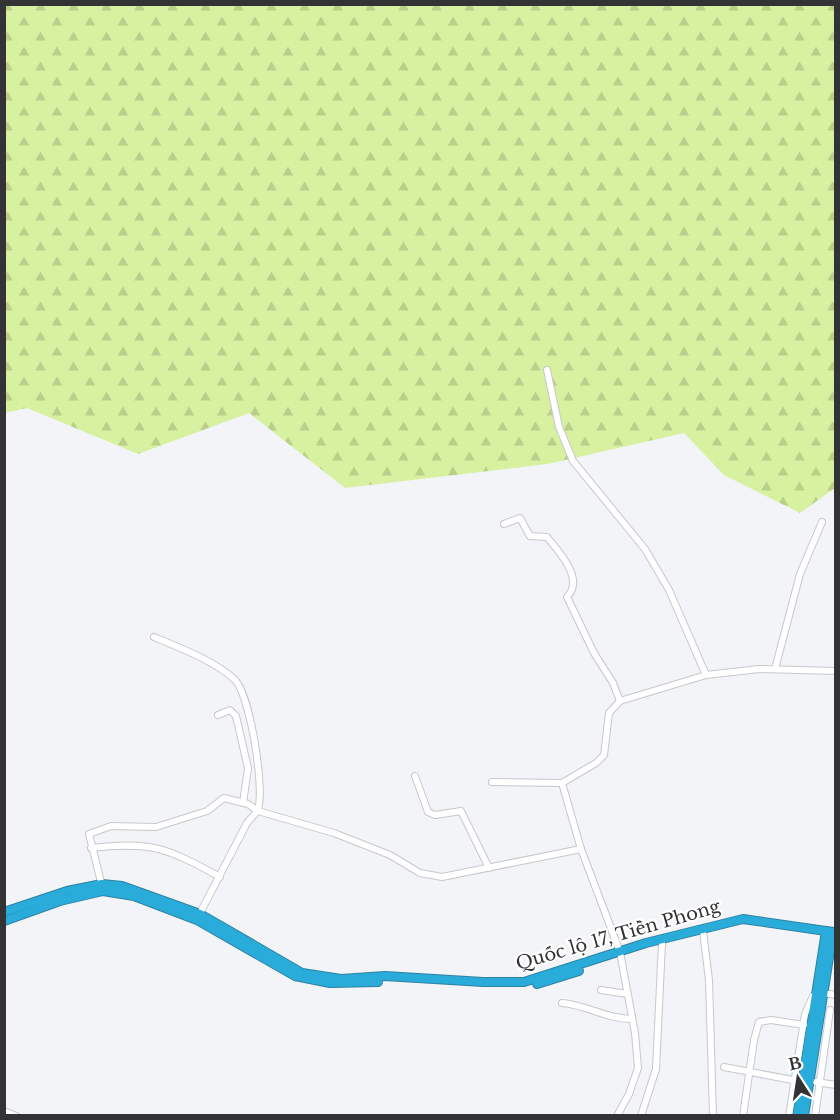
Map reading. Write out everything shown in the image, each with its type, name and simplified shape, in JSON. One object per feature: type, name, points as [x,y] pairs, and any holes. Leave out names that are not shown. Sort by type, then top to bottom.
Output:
[{"type":"highway","points":[[7,917],[102,887],[198,917],[295,976],[330,983],[402,981],[522,988],[646,945],[703,931],[744,924],[829,933],[797,1116]]},
{"type":"highway","name":"Quốc lộ 17, Tiền Phong","points":[[658,943],[743,919],[829,933]]},
{"type":"highway","points":[[802,1081],[804,1116]]},
{"type":"street","points":[[547,370],[559,427],[573,461],[645,549],[669,590],[706,675]]},
{"type":"street","points":[[504,524],[520,518],[530,536],[547,537],[562,557],[574,584],[573,591],[567,597],[594,653],[613,683],[620,701]]},
{"type":"street","points":[[776,669],[800,574],[822,522]]},
{"type":"street","points":[[154,637],[219,668],[237,681],[247,710],[258,762],[260,786],[258,811],[247,823],[198,917]]},
{"type":"street","points":[[492,782],[561,783],[596,763],[604,755],[609,713],[620,701],[706,675],[776,669],[836,671]]},
{"type":"street","points":[[218,715],[230,710],[236,716],[249,768],[243,803]]},
{"type":"street","points":[[415,776],[428,812],[435,815],[461,811],[489,868]]},
{"type":"street","points":[[561,783],[620,954],[628,994],[638,1068],[629,1094],[617,1116]]},
{"type":"street","points":[[102,887],[89,834],[111,826],[156,827],[207,811],[224,798],[243,803],[258,811],[334,833],[377,849],[420,873],[442,877],[582,849]]},
{"type":"street","points":[[91,848],[135,843],[154,846],[185,858],[220,877]]},
{"type":"street","points":[[703,931],[710,999],[713,1116]]},
{"type":"street","points":[[641,1116],[656,1069],[658,943]]},
{"type":"street","points":[[601,990],[628,994]]},
{"type":"street","points":[[789,1116],[802,1081],[804,1025],[820,990],[836,995]]},
{"type":"street","points":[[562,1003],[585,1006],[612,1018],[632,1019]]},
{"type":"street","points":[[815,1116],[830,1010]]},
{"type":"street","points":[[743,1116],[759,1022],[771,1020],[804,1025]]},
{"type":"street","points":[[724,1067],[836,1085]]},
{"type":"street","points":[[4,1111],[16,1116]]},
{"type":"green space","points":[[5,5],[835,5],[835,488],[800,513],[724,475],[684,433],[548,464],[345,488],[249,413],[138,454],[27,408],[5,413]]}]
